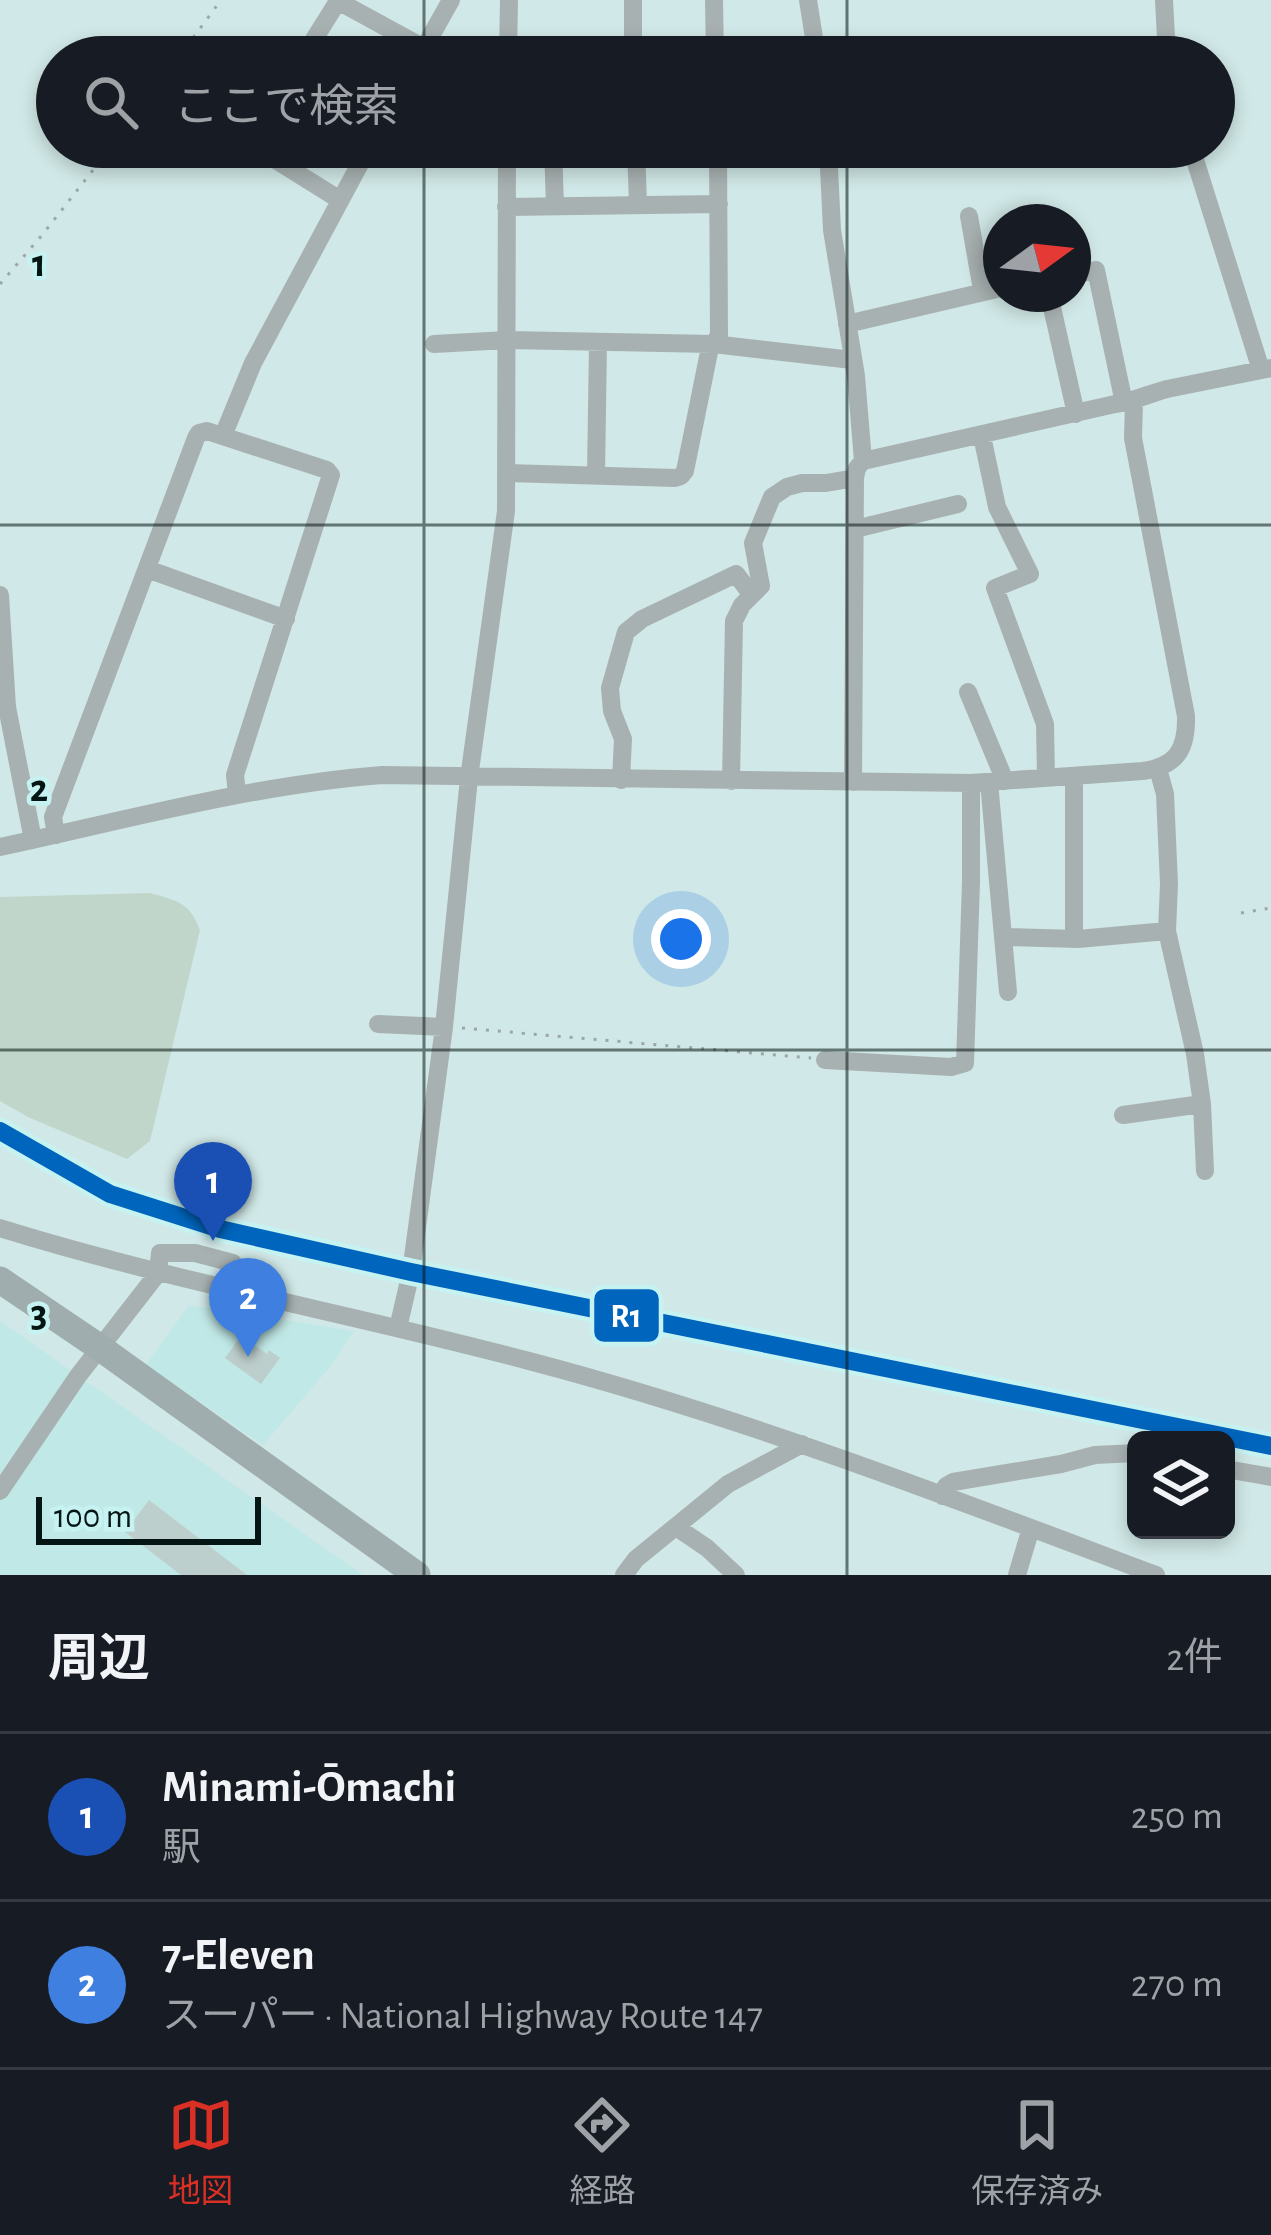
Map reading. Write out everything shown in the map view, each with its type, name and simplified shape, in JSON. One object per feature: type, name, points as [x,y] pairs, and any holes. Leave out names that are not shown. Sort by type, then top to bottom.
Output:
[{"type":"highway","points":[[0,1280],[388,1575]]},
{"type":"highway","points":[[0,1302],[94,1355],[417,1575]]},
{"type":"street","points":[[430,36],[451,0]]},
{"type":"street","points":[[508,36],[509,0]]},
{"type":"street","points":[[633,0],[633,36]]},
{"type":"street","points":[[714,0],[715,36]]},
{"type":"street","points":[[808,0],[814,36]]},
{"type":"street","points":[[1164,0],[1166,36]]},
{"type":"street","points":[[316,36],[338,1],[395,36]]},
{"type":"street","points":[[289,168],[340,200]]},
{"type":"street","points":[[224,436],[253,364],[358,168]]},
{"type":"street","points":[[398,1328],[411,1272],[444,1027],[469,778],[506,511],[507,168]]},
{"type":"street","points":[[553,168],[554,206]]},
{"type":"street","points":[[637,168],[638,205]]},
{"type":"street","points":[[507,473],[681,476],[718,335],[718,168]]},
{"type":"street","points":[[829,168],[832,230],[852,359],[859,469],[853,782]]},
{"type":"street","points":[[731,781],[734,621],[761,586],[753,543],[772,497],[787,487],[826,483],[859,469],[1129,403],[1167,388],[1266,369],[1198,168]]},
{"type":"street","points":[[506,207],[719,204]]},
{"type":"street","points":[[969,216],[983,262]]},
{"type":"street","points":[[0,847],[237,794],[360,776],[989,782],[1158,769],[1177,757],[1186,716],[1129,403],[1096,270],[1091,271]]},
{"type":"street","points":[[848,324],[983,291]]},
{"type":"street","points":[[1053,312],[1076,414]]},
{"type":"street","points":[[434,344],[507,340],[713,344],[852,359]]},
{"type":"street","points":[[596,475],[598,343]]},
{"type":"street","points":[[56,835],[53,818],[196,438],[207,431],[330,473],[331,478],[235,775],[237,794]]},
{"type":"street","points":[[982,436],[997,506],[1030,574],[995,588],[1045,724],[1046,778]]},
{"type":"street","points":[[855,530],[958,504]]},
{"type":"street","points":[[147,568],[286,619]]},
{"type":"street","points":[[621,780],[623,740],[612,711],[610,688],[626,632],[642,619],[736,574],[751,594]]},
{"type":"street","points":[[0,595],[7,707],[33,840]]},
{"type":"street","points":[[968,692],[989,782],[1008,992]]},
{"type":"street","points":[[1158,769],[1165,794],[1167,931],[1195,1054],[1205,1172]]},
{"type":"street","points":[[1074,776],[1074,939]]},
{"type":"street","points":[[825,1060],[951,1067],[965,1063],[971,883],[989,782]]},
{"type":"street","points":[[1005,937],[1074,939],[1167,931]]},
{"type":"street","points":[[378,1024],[444,1027]]},
{"type":"street","points":[[1123,1115],[1202,1104]]},
{"type":"street","points":[[0,1228],[158,1273],[596,1380],[802,1444],[1156,1575]]},
{"type":"street","points":[[0,1491],[94,1355],[158,1273],[159,1256],[165,1251],[233,1263]]},
{"type":"street","points":[[624,1575],[636,1558],[728,1484],[802,1444]]},
{"type":"street","points":[[942,1496],[952,1482],[1095,1455],[1127,1454]]},
{"type":"street","points":[[1235,1470],[1271,1477]]},
{"type":"street","points":[[676,1527],[736,1575]]},
{"type":"street","points":[[1017,1575],[1031,1528]]},
{"type":"path","points":[[194,36],[221,0]]},
{"type":"path","points":[[0,284],[94,168]]},
{"type":"path","points":[[1241,913],[1271,908]]},
{"type":"path","points":[[444,1027],[825,1060]]},
{"type":"shaded area","points":[[189,1305],[354,1331],[263,1445],[146,1365]]},
{"type":"shaded area","points":[[0,1321],[363,1575],[0,1575]]},
{"type":"green space","points":[[150,893],[181,904],[200,930],[150,1141],[127,1159],[0,1101],[0,897]]},
{"type":"building","points":[[241,1336],[280,1358],[261,1384],[225,1358]]},
{"type":"building","points":[[149,1500],[247,1575],[181,1575],[125,1532]]},
{"type":"transit line","name":"R1","points":[[0,1131],[110,1194],[220,1229],[1271,1446]]},
{"type":"place","name":"Minami-Ōmachi","points":[[213,1241]]},
{"type":"place","name":"7-Eleven","points":[[248,1357]]}]
